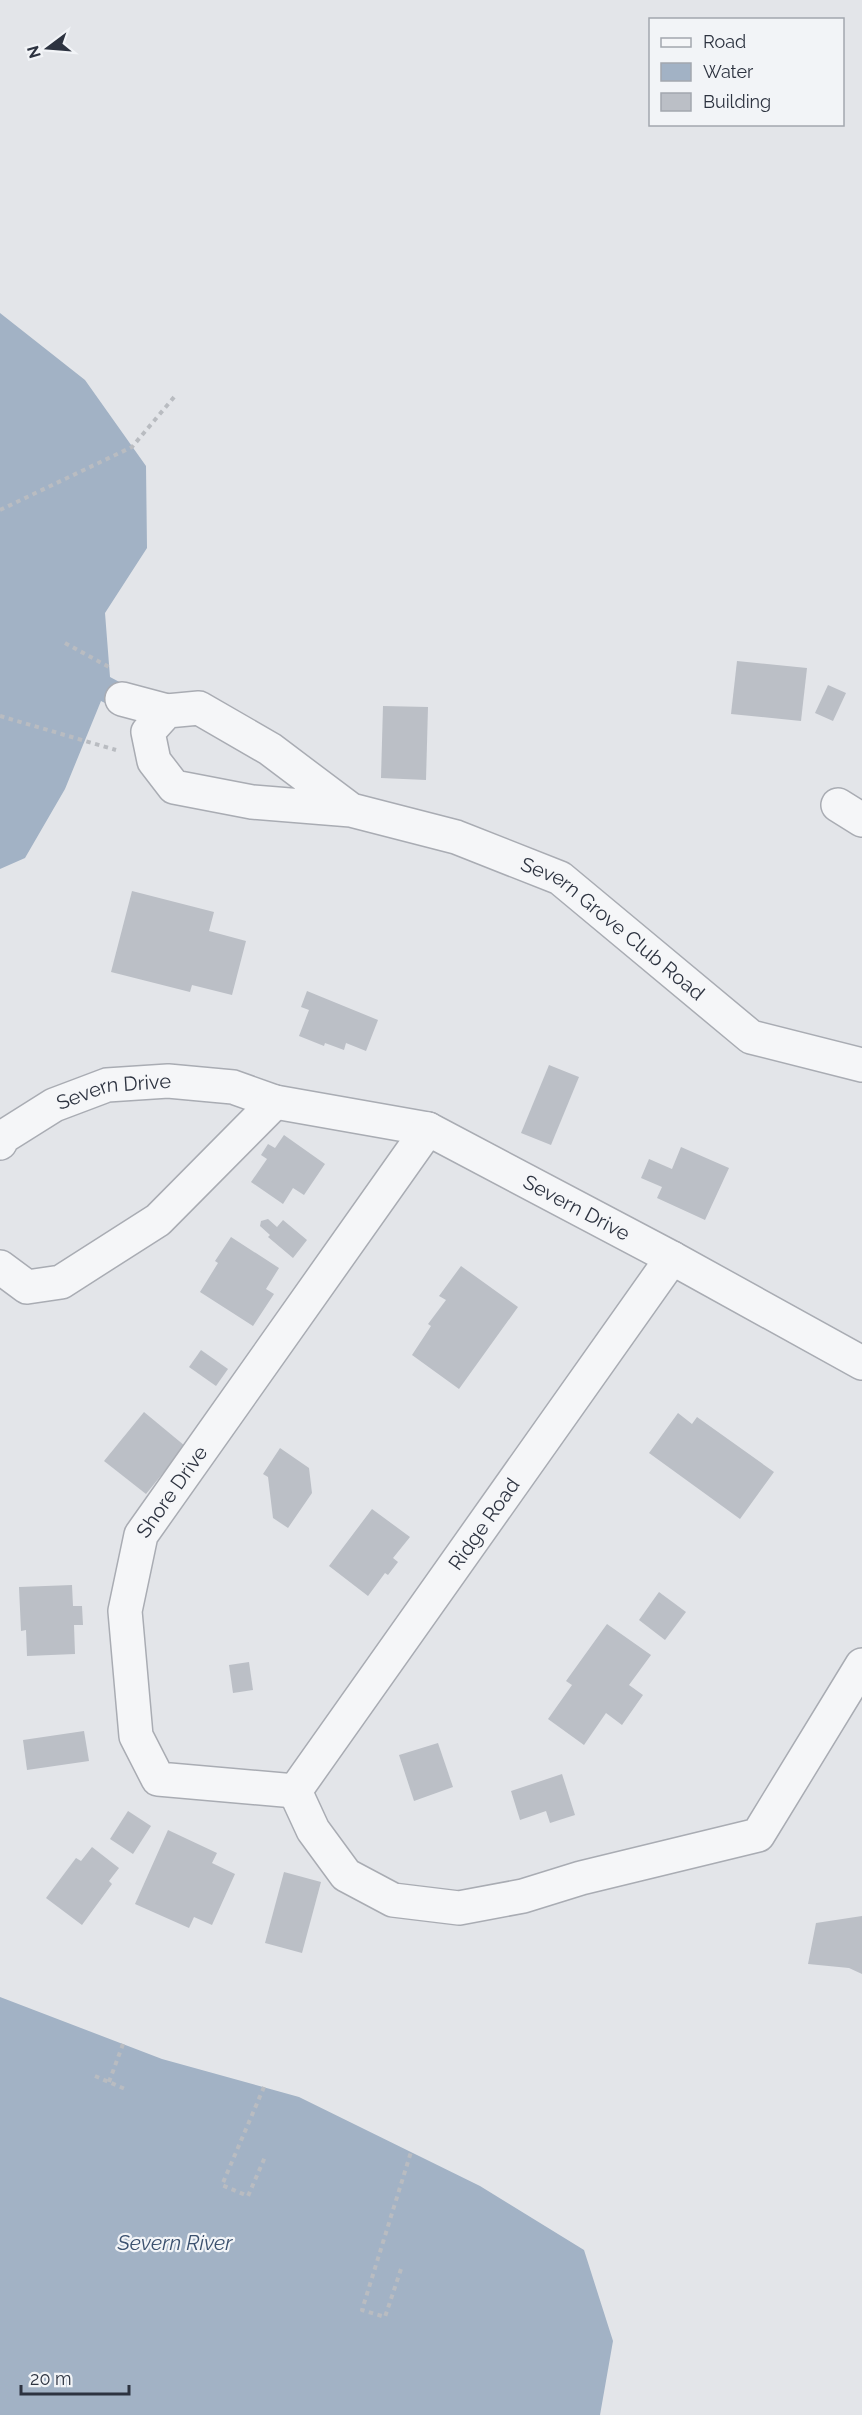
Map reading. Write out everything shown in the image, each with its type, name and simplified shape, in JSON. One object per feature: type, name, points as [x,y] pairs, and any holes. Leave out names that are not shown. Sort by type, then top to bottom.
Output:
[{"type":"street","points":[[122,699],[168,711],[199,708],[270,749],[351,810]]},
{"type":"street","points":[[168,711],[148,732],[154,762],[174,787],[252,802],[351,810]]},
{"type":"street","name":"Severn Grove Club Road","points":[[351,810],[456,837],[560,878],[751,1037],[862,1065]]},
{"type":"street","name":"Severn Drive","points":[[0,1143],[3,1137],[54,1105],[107,1085],[168,1081],[233,1087],[274,1102],[428,1129],[672,1258],[862,1363]]},
{"type":"street","points":[[0,1267],[27,1287],[61,1282],[87,1267],[159,1220],[274,1102]]},
{"type":"street","name":"Shore Drive","points":[[295,1791],[158,1779],[136,1736],[124,1611],[141,1535],[428,1129]]},
{"type":"street","name":"Ridge Road","points":[[295,1791],[672,1258]]},
{"type":"street","points":[[295,1791],[313,1830],[346,1875],[393,1900],[459,1908],[523,1896],[592,1875],[758,1835],[862,1665]]},
{"type":"path","points":[[0,510],[132,447],[175,396]]},
{"type":"path","points":[[64,643],[109,667]]},
{"type":"path","points":[[0,716],[154,762]]},
{"type":"path","points":[[109,2082],[123,2044]]},
{"type":"path","points":[[94,2076],[125,2089]]},
{"type":"path","points":[[264,2087],[222,2185],[248,2196],[265,2157]]},
{"type":"path","points":[[401,2269],[385,2317],[362,2310],[411,2152]]},
{"type":"water","points":[[0,313],[85,380],[146,466],[147,548],[105,613],[110,677],[127,686],[115,708],[101,701],[65,789],[25,858],[0,869]]},
{"type":"water","name":"Severn River","points":[[0,1997],[162,2059],[299,2097],[480,2186],[584,2250],[613,2341],[600,2415],[0,2415]]},
{"type":"building","points":[[737,661],[807,668],[801,721],[731,714]]},
{"type":"building","points":[[828,685],[846,693],[833,721],[815,713]]},
{"type":"building","points":[[383,706],[428,707],[426,780],[381,778]]},
{"type":"building","points":[[132,891],[214,912],[209,931],[246,941],[232,995],[192,985],[190,992],[111,972]]},
{"type":"building","points":[[307,991],[378,1020],[366,1051],[346,1043],[344,1050],[325,1043],[324,1046],[299,1036],[309,1010],[301,1007]]},
{"type":"building","points":[[549,1065],[579,1077],[551,1145],[521,1133]]},
{"type":"building","points":[[284,1135],[325,1164],[304,1195],[293,1188],[283,1204],[251,1182],[267,1159],[261,1155],[268,1144],[275,1148]]},
{"type":"building","points":[[681,1147],[729,1168],[705,1220],[657,1198],[662,1187],[641,1178],[649,1159],[672,1169]]},
{"type":"building","points":[[268,1219],[277,1227],[283,1220],[307,1240],[293,1258],[268,1237],[270,1235],[260,1226],[261,1221]]},
{"type":"building","points":[[231,1237],[279,1268],[266,1289],[274,1294],[253,1326],[200,1292],[218,1263],[215,1261]]},
{"type":"building","points":[[461,1266],[518,1307],[459,1389],[412,1355],[431,1326],[428,1324],[446,1300],[439,1296]]},
{"type":"building","points":[[201,1350],[228,1369],[216,1386],[189,1367]]},
{"type":"building","points":[[144,1412],[185,1446],[146,1494],[104,1461]]},
{"type":"building","points":[[678,1413],[692,1424],[697,1417],[774,1472],[740,1519],[649,1453]]},
{"type":"building","points":[[280,1448],[309,1468],[312,1493],[288,1528],[273,1518],[268,1477],[263,1474]]},
{"type":"building","points":[[372,1509],[410,1537],[393,1558],[398,1562],[388,1575],[385,1573],[368,1596],[329,1566]]},
{"type":"building","points":[[72,1585],[73,1606],[82,1606],[83,1625],[74,1625],[75,1654],[27,1656],[26,1630],[21,1631],[19,1587]]},
{"type":"building","points":[[659,1592],[686,1612],[665,1640],[639,1620]]},
{"type":"building","points":[[607,1624],[651,1655],[629,1685],[643,1695],[622,1725],[606,1713],[584,1745],[548,1719],[572,1685],[566,1681]]},
{"type":"building","points":[[249,1662],[253,1690],[233,1693],[229,1665]]},
{"type":"building","points":[[84,1731],[89,1761],[27,1770],[23,1740]]},
{"type":"building","points":[[438,1743],[453,1787],[414,1801],[399,1755]]},
{"type":"building","points":[[562,1774],[575,1815],[550,1823],[546,1811],[520,1820],[511,1791]]},
{"type":"building","points":[[128,1811],[151,1826],[133,1854],[110,1839]]},
{"type":"building","points":[[168,1830],[217,1853],[212,1863],[235,1874],[212,1925],[194,1917],[189,1928],[135,1904]]},
{"type":"building","points":[[92,1847],[119,1868],[109,1881],[112,1884],[82,1925],[46,1898],[76,1858],[81,1861]]},
{"type":"building","points":[[284,1872],[321,1882],[302,1953],[265,1943]]},
{"type":"building","points":[[862,1916],[862,1974],[849,1968],[808,1964],[816,1923]]}]
